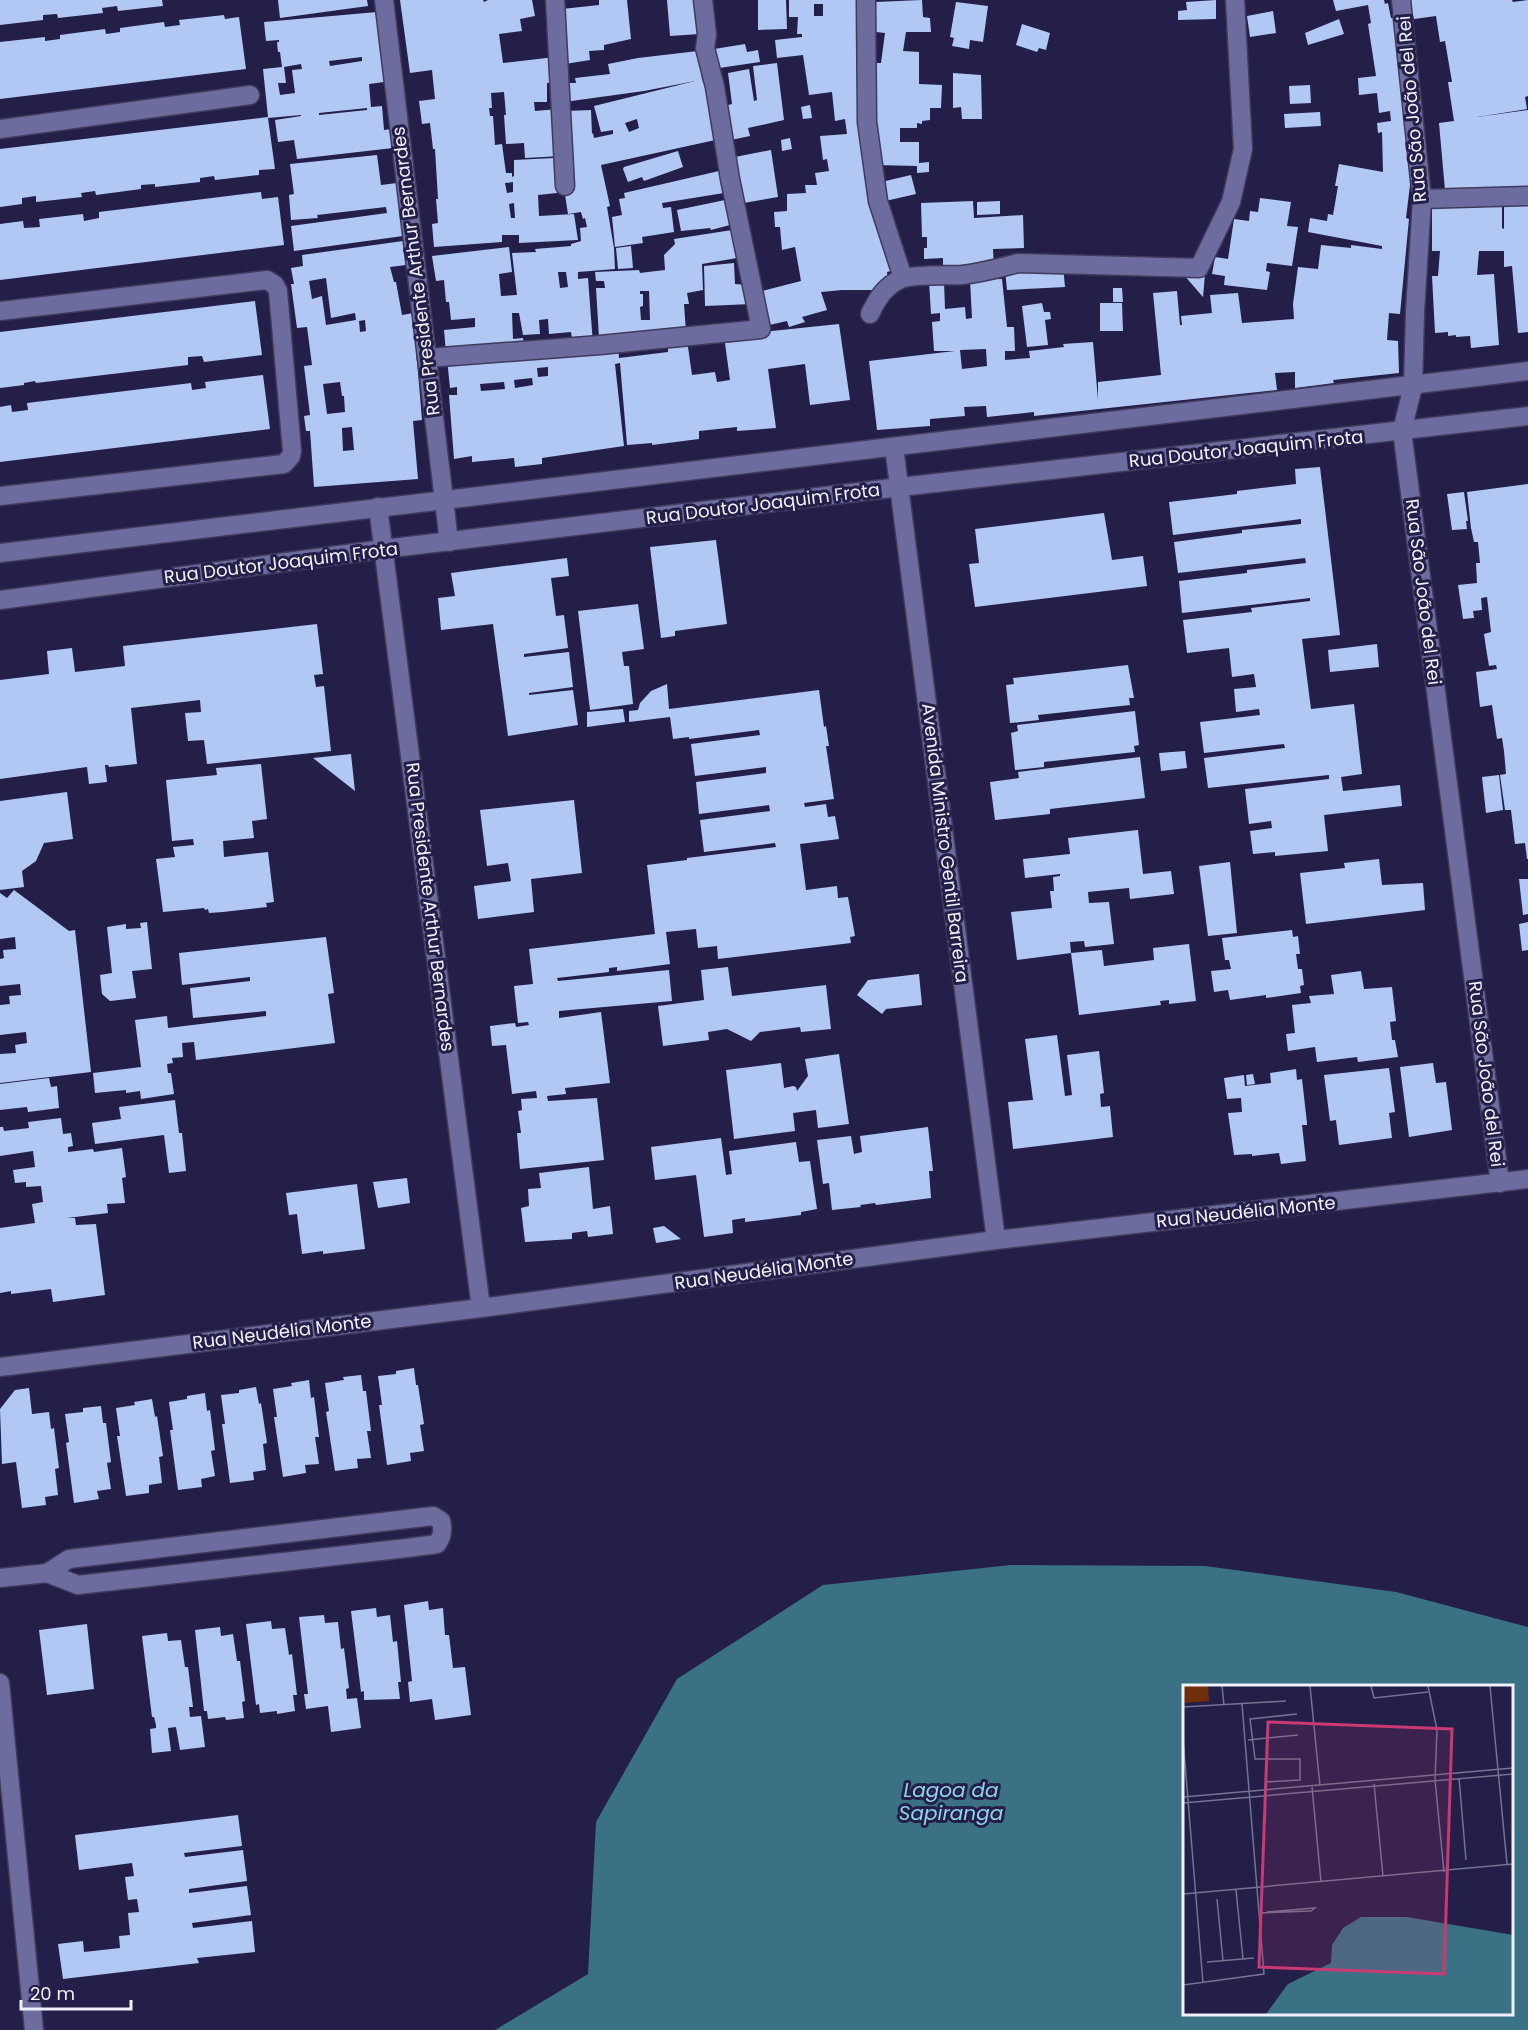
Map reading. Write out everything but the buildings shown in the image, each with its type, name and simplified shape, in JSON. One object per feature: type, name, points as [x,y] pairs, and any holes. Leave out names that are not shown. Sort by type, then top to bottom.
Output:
[{"type":"street","name":"Rua Presidente Arthur Bernardes","points":[[384,0],[448,542]]},
{"type":"street","points":[[555,0],[565,186]]},
{"type":"street","points":[[427,358],[622,344],[761,329],[730,179],[715,87],[705,48],[707,34],[703,0]]},
{"type":"street","points":[[867,0],[867,122],[878,201],[903,278]]},
{"type":"street","points":[[870,314],[876,301],[887,287],[903,278],[963,275],[1018,263],[1199,268],[1231,202],[1243,149],[1235,0]]},
{"type":"street","name":"Rua São João del Rei","points":[[1401,0],[1422,199],[1413,386],[1402,431],[1500,1183]]},
{"type":"street","points":[[0,129],[250,95]]},
{"type":"street","points":[[1422,199],[1528,196]]},
{"type":"street","points":[[0,311],[267,280],[272,282],[278,291],[292,451],[284,464],[0,496]]},
{"type":"street","points":[[0,553],[1528,371]]},
{"type":"street","name":"Rua Doutor Joaquim Frota","points":[[0,600],[384,549],[900,487],[1528,416]]},
{"type":"street","name":"Avenida Ministro Gentil Barreira","points":[[894,447],[996,1240]]},
{"type":"street","name":"Rua Presidente Arthur Bernardes","points":[[378,507],[481,1308]]},
{"type":"street","name":"Rua Neudélia Monte","points":[[0,1366],[481,1308],[996,1240],[1528,1179]]},
{"type":"street","points":[[0,1578],[46,1573],[69,1559],[433,1516],[441,1521],[442,1526],[437,1544],[407,1548],[78,1585],[46,1573]]},
{"type":"street","points":[[0,1683],[34,2030]]},
{"type":"water","name":"Lagoa da Sapiranga","points":[[1011,1565],[1205,1566],[1396,1592],[1528,1627],[1528,2030],[495,2030],[588,1974],[596,1822],[677,1679],[823,1585]]}]
